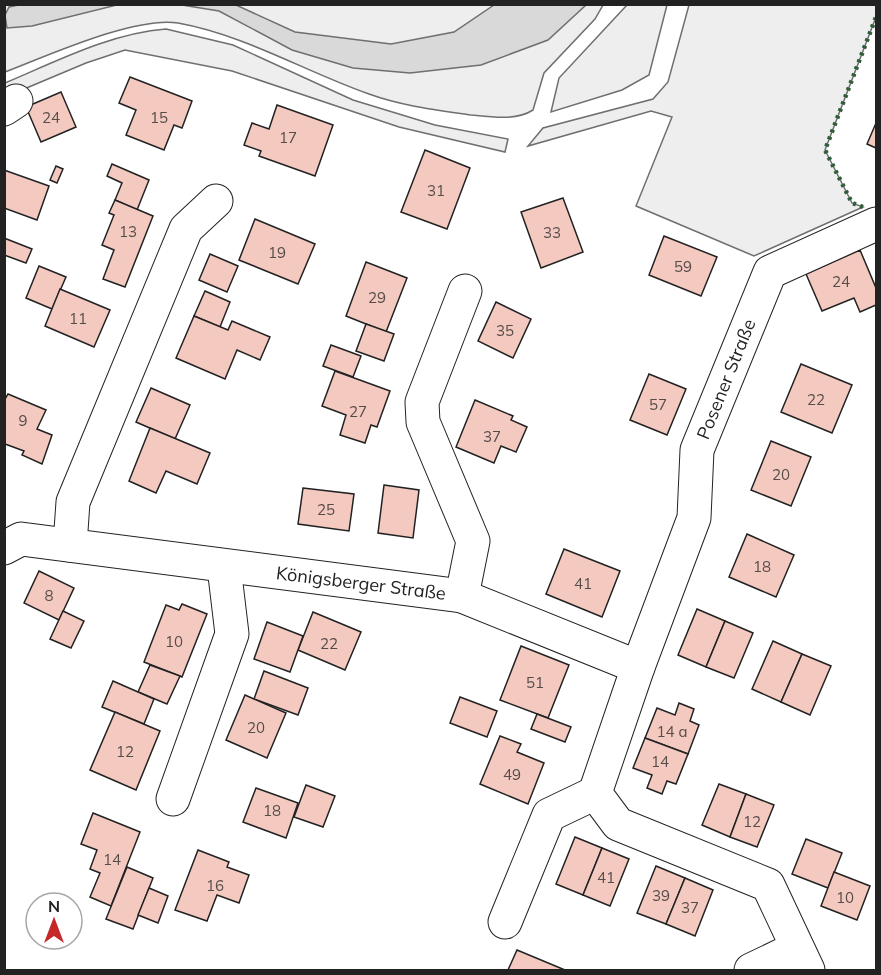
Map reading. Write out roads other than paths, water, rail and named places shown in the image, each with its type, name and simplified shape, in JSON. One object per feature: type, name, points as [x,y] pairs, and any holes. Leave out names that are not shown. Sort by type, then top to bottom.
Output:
[{"type":"street","points":[[70,545],[73,502],[186,229],[216,201]]},
{"type":"street","name":"Posener Straße","points":[[595,793],[638,668],[694,519],[697,450],[770,272],[876,224]]},
{"type":"street","name":"Königsberger Straße","points":[[4,548],[21,539],[462,596],[473,541],[423,422],[422,402],[465,291]]},
{"type":"street","points":[[173,799],[232,634],[224,567]]},
{"type":"street","points":[[462,596],[638,668]]},
{"type":"street","points":[[505,922],[549,815],[595,793],[618,824],[768,885],[802,959],[752,970]]}]
